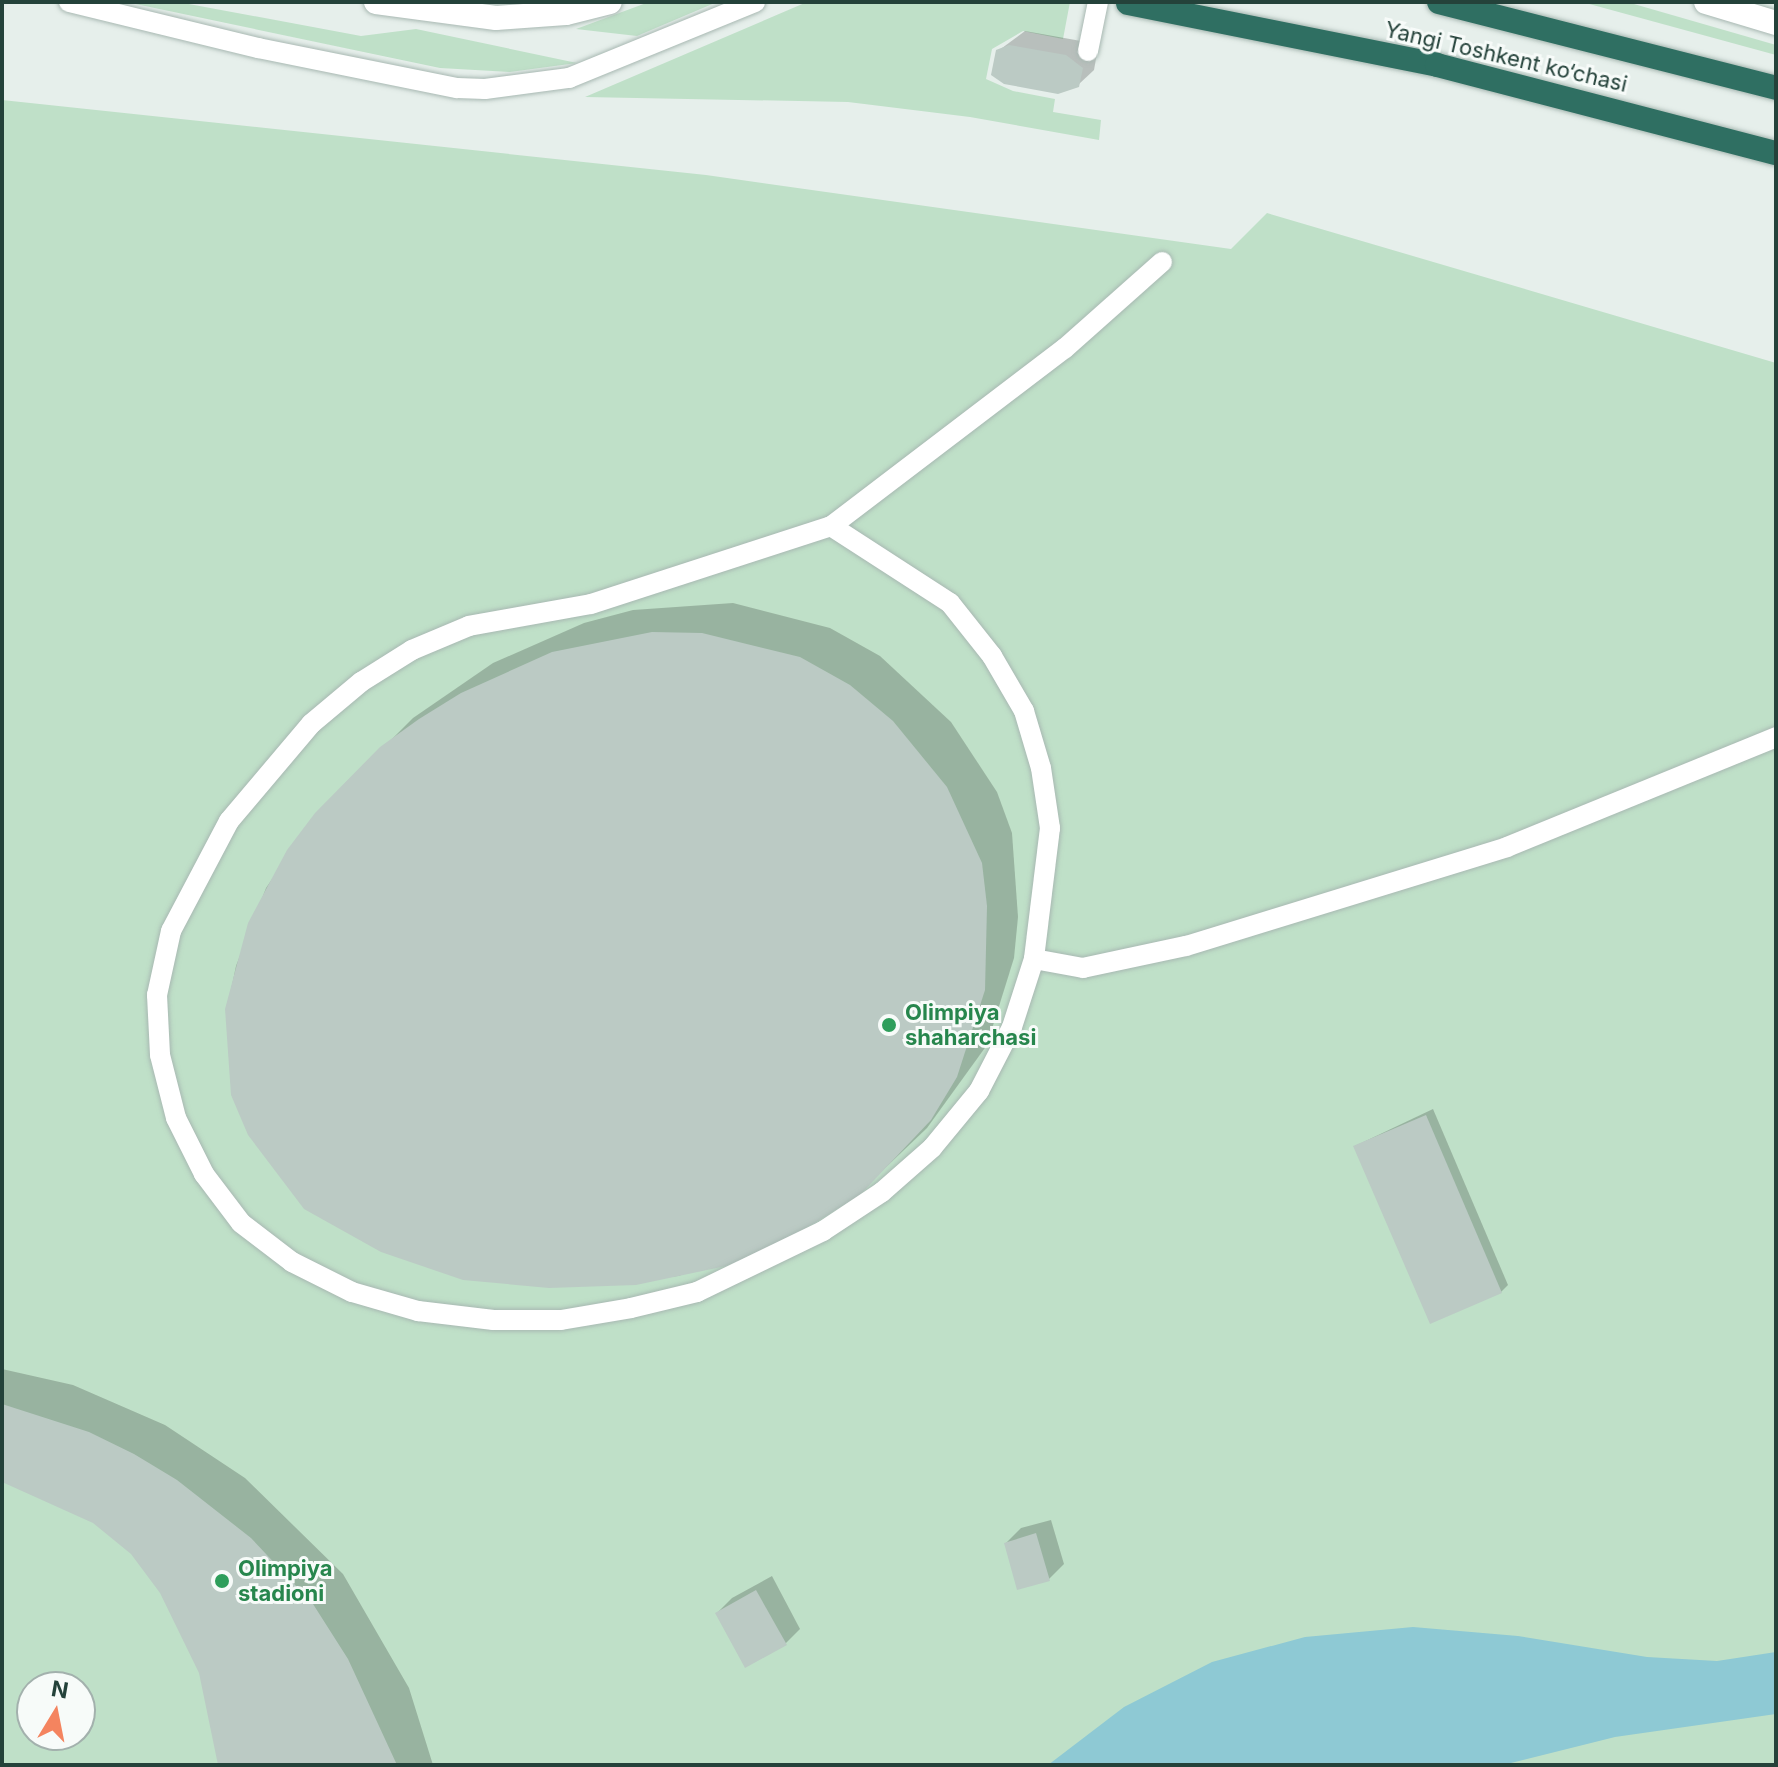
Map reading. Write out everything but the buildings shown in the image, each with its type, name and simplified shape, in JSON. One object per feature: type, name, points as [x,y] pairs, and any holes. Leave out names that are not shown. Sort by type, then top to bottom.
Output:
[{"type":"highway","name":"Yangi Toshkent ko‘chasi","points":[[1439,2],[1776,88]]},
{"type":"highway","name":"Yangi Toshkent ko‘chasi","points":[[1128,3],[1437,65],[1776,153]]},
{"type":"main road","points":[[376,2],[496,18],[566,13],[610,2]]},
{"type":"main road","points":[[1706,2],[1776,23]]},
{"type":"lane","points":[[69,2],[258,48],[457,88],[485,89],[569,78],[755,2]]},
{"type":"lane","points":[[1088,51],[1098,2]]},
{"type":"lane","points":[[831,526],[950,603],[992,656],[1024,711],[1041,768],[1050,828],[1034,959],[1012,1027],[979,1091],[932,1148],[882,1192],[823,1231],[710,1286],[631,1308],[561,1320],[493,1320],[418,1311],[352,1292],[292,1262],[241,1223],[204,1174],[176,1118],[160,1055],[157,995],[171,931],[229,821],[311,724],[361,682],[412,650],[469,626],[591,604],[831,526],[1065,348],[1162,262]]},
{"type":"lane","points":[[1034,959],[1083,968],[1186,946],[1507,847],[1776,737]]},
{"type":"green space","points":[[126,2],[178,2],[361,36],[416,29],[577,63],[510,72],[440,68]]},
{"type":"green space","points":[[649,2],[717,2],[637,36],[576,29]]},
{"type":"green space","points":[[807,2],[1070,2],[1063,39],[1023,31],[992,49],[986,79],[1013,91],[1055,99],[1053,112],[1101,120],[1099,140],[970,117],[848,102],[585,97]]},
{"type":"green space","points":[[1582,2],[1627,2],[1776,45],[1776,55]]},
{"type":"green space","name":"Olimpiya shaharchasi","points":[[2,100],[706,175],[1231,249],[1267,213],[1776,363],[1776,1765],[2,1765]]},
{"type":"water","points":[[1413,1627],[1518,1636],[1647,1657],[1717,1661],[1776,1652],[1776,1714],[1615,1737],[1503,1765],[1048,1765],[1124,1707],[1212,1662],[1305,1637]]},
{"type":"place","name":"Olimpiya shaharchasi","points":[[889,1025]]},
{"type":"place","name":"Olimpiya stadioni","points":[[222,1581]]}]
